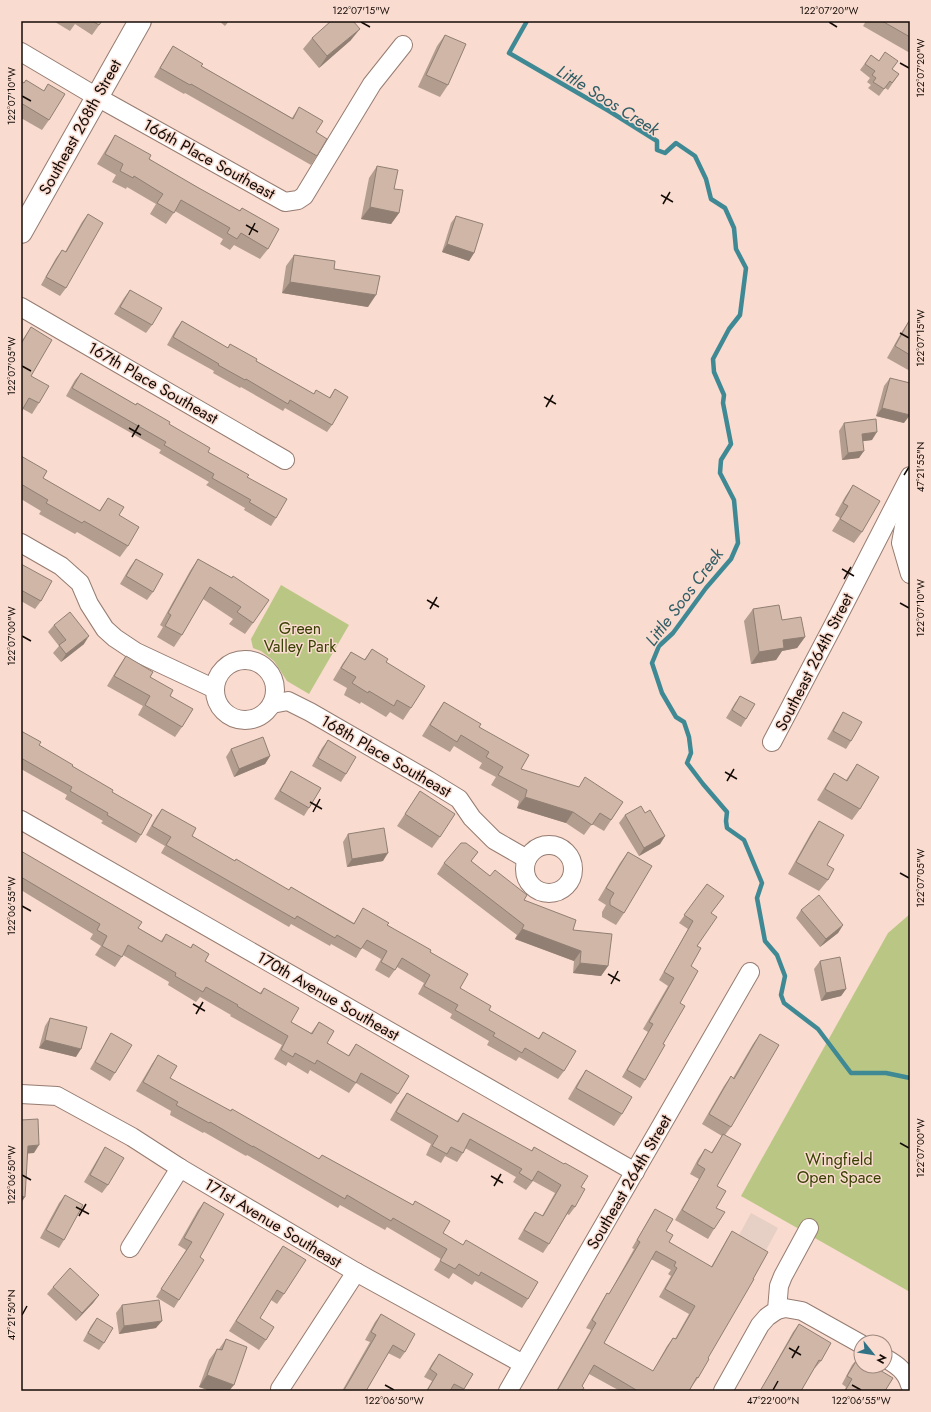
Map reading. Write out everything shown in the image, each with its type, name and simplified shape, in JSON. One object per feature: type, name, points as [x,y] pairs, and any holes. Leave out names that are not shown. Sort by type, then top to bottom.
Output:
[{"type":"street","name":"Southeast 268th Street","points":[[21,232],[140,21]]},
{"type":"street","name":"166th Place Southeast","points":[[21,52],[97,97],[285,202],[298,200],[304,196],[372,84],[403,44]]},
{"type":"street","name":"167th Place Southeast","points":[[21,307],[285,460]]},
{"type":"street","name":"Southeast 264th Street","points":[[772,742],[834,626],[910,476]]},
{"type":"street","points":[[910,494],[901,543],[910,574]]},
{"type":"street","points":[[21,543],[61,566],[80,583],[89,604],[105,628],[115,638],[136,652],[215,689]]},
{"type":"street","points":[[248,660],[261,666],[271,676],[274,685],[272,704],[266,712],[257,718],[247,720],[238,719],[228,715],[221,708],[216,699],[215,689],[217,680],[222,671],[229,665],[238,661],[248,660]]},
{"type":"street","name":"168th Place Southeast","points":[[272,704],[288,701],[310,712],[428,780],[459,799],[472,818],[494,840],[527,859]]},
{"type":"street","name":"170th Avenue Southeast","points":[[21,820],[635,1172]]},
{"type":"street","name":"Southeast 264th Street","points":[[508,1391],[750,972]]},
{"type":"street","name":"171st Avenue Southeast","points":[[21,1094],[57,1096],[132,1137],[180,1168],[356,1272],[523,1364]]},
{"type":"street","points":[[130,1248],[180,1168]]},
{"type":"street","points":[[777,1310],[780,1286],[783,1276],[809,1228]]},
{"type":"street","points":[[280,1389],[356,1272]]},
{"type":"street","points":[[723,1391],[760,1326],[767,1317],[777,1310],[785,1308],[802,1311],[853,1340]]},
{"type":"street","points":[[893,1363],[902,1369],[908,1378],[910,1385]]},
{"type":"shaded area","points":[[751,1213],[778,1228],[765,1252],[738,1237]]},
{"type":"green space","name":"Green Valley Park","points":[[281,585],[349,625],[309,694],[287,681],[274,661],[261,651],[253,648],[251,639]]},
{"type":"green space","name":"Wingfield Open Space","points":[[910,914],[910,1292],[741,1196],[888,933]]},
{"type":"building","points":[[92,21],[102,21],[99,25]]},
{"type":"building","points":[[331,21],[353,21],[360,29],[327,56],[312,38]]},
{"type":"building","points":[[882,21],[910,21],[910,37]]},
{"type":"building","points":[[445,35],[466,44],[448,85],[426,75]]},
{"type":"building","points":[[173,46],[203,64],[201,66],[293,119],[299,107],[323,121],[316,132],[327,139],[317,156],[191,84],[190,85],[160,68]]},
{"type":"building","points":[[885,52],[898,61],[892,69],[899,74],[892,83],[890,81],[884,89],[873,82],[876,78],[872,75],[875,71],[865,64],[871,55],[879,61]]},
{"type":"building","points":[[26,80],[44,91],[48,84],[65,94],[49,120],[21,103],[21,81],[24,83]]},
{"type":"building","points":[[115,135],[151,155],[149,159],[197,187],[240,211],[242,208],[279,229],[268,249],[241,233],[237,239],[227,233],[230,228],[181,200],[174,213],[157,203],[163,194],[134,176],[133,178],[120,171],[123,164],[105,154]]},
{"type":"building","points":[[377,166],[398,170],[394,189],[403,190],[399,213],[370,207]]},
{"type":"building","points":[[88,214],[103,223],[66,288],[46,277],[62,250],[66,252]]},
{"type":"building","points":[[456,216],[483,224],[474,253],[447,244]]},
{"type":"building","points":[[294,255],[335,261],[334,269],[380,276],[376,295],[290,282]]},
{"type":"building","points":[[130,290],[162,308],[152,325],[120,307]]},
{"type":"building","points":[[182,321],[228,348],[230,344],[257,359],[256,361],[314,394],[316,390],[330,398],[335,389],[348,397],[332,425],[290,400],[288,404],[246,379],[245,380],[218,365],[219,364],[173,337]]},
{"type":"building","points":[[909,321],[910,322],[910,355],[895,346]]},
{"type":"building","points":[[31,327],[52,340],[31,376],[49,386],[39,403],[29,398],[21,412],[21,344]]},
{"type":"building","points":[[81,373],[136,405],[137,403],[170,422],[169,424],[210,448],[208,452],[249,475],[247,477],[287,499],[276,518],[249,502],[251,500],[212,478],[214,474],[164,445],[166,442],[72,388]]},
{"type":"building","points":[[890,378],[910,383],[910,415],[882,408]]},
{"type":"building","points":[[876,419],[877,432],[862,434],[864,451],[848,453],[844,423]]},
{"type":"building","points":[[21,456],[47,471],[43,478],[100,511],[108,498],[124,507],[119,515],[139,527],[128,546],[84,521],[82,523],[46,503],[48,500],[21,484]]},
{"type":"building","points":[[853,485],[880,501],[862,532],[840,519],[848,506],[843,503]]},
{"type":"building","points":[[136,559],[163,574],[153,592],[126,576]]},
{"type":"building","points":[[198,559],[232,578],[233,576],[269,600],[253,623],[237,612],[241,607],[210,587],[182,635],[165,626],[171,615],[168,613]]},
{"type":"building","points":[[21,564],[52,581],[41,601],[21,590]]},
{"type":"building","points":[[779,605],[782,620],[801,617],[805,637],[783,640],[784,648],[759,652],[753,609]]},
{"type":"building","points":[[70,612],[89,636],[66,654],[59,645],[66,640],[54,625]]},
{"type":"building","points":[[372,649],[388,659],[386,662],[425,686],[411,708],[397,700],[394,706],[369,691],[368,693],[352,683],[356,677],[341,668],[351,652],[365,660]]},
{"type":"building","points":[[126,656],[153,672],[150,677],[173,690],[170,696],[193,709],[182,727],[145,705],[150,696],[114,676]]},
{"type":"building","points":[[740,696],[755,704],[746,719],[732,710]]},
{"type":"building","points":[[444,702],[481,724],[479,727],[529,755],[521,769],[579,787],[585,777],[623,802],[611,820],[600,813],[592,825],[573,812],[525,797],[527,790],[498,775],[503,767],[486,757],[489,752],[461,735],[457,742],[430,725]]},
{"type":"building","points":[[843,712],[862,722],[851,741],[833,731]]},
{"type":"building","points":[[21,731],[41,742],[39,745],[113,790],[112,792],[152,815],[141,835],[107,815],[108,813],[70,791],[72,787],[21,758]]},
{"type":"building","points":[[263,737],[270,756],[239,769],[231,749]]},
{"type":"building","points":[[328,740],[356,757],[346,774],[318,758]]},
{"type":"building","points":[[857,764],[879,777],[860,809],[825,789],[834,773],[847,781]]},
{"type":"building","points":[[291,771],[321,788],[309,808],[280,791]]},
{"type":"building","points":[[420,791],[455,814],[440,837],[405,814]]},
{"type":"building","points":[[641,806],[645,813],[650,810],[665,836],[644,848],[625,815]]},
{"type":"building","points":[[162,809],[196,828],[192,836],[235,861],[236,859],[289,890],[291,887],[354,924],[363,908],[389,923],[387,925],[431,950],[430,952],[468,974],[460,988],[491,1006],[489,1010],[539,1039],[543,1032],[576,1051],[564,1071],[525,1048],[522,1053],[493,1036],[495,1033],[455,1010],[458,1005],[424,986],[430,975],[402,958],[395,970],[381,962],[387,951],[367,940],[361,949],[337,935],[335,938],[297,916],[295,919],[166,845],[171,837],[152,826]]},
{"type":"building","points":[[819,821],[844,835],[827,865],[834,869],[828,880],[796,862]]},
{"type":"building","points":[[384,828],[388,853],[352,859],[348,834]]},
{"type":"building","points":[[461,843],[466,843],[478,852],[471,861],[490,876],[495,870],[527,895],[524,900],[576,920],[573,930],[612,934],[608,966],[580,963],[581,951],[522,929],[524,925],[444,863]]},
{"type":"building","points":[[21,851],[142,922],[138,928],[162,942],[166,934],[191,948],[193,944],[209,954],[205,961],[261,994],[264,988],[299,1008],[291,1022],[312,1034],[319,1022],[334,1031],[327,1043],[349,1056],[356,1044],[409,1076],[398,1094],[361,1073],[356,1083],[317,1060],[315,1064],[295,1053],[293,1057],[281,1050],[288,1036],[237,1006],[238,1005],[206,987],[203,992],[175,976],[176,973],[128,945],[122,957],[102,946],[107,936],[97,930],[100,924],[21,877]]},
{"type":"building","points":[[628,852],[652,866],[624,913],[610,905],[610,900],[614,893],[606,888]]},
{"type":"building","points":[[707,884],[724,896],[711,913],[717,917],[697,946],[701,948],[691,966],[698,971],[680,1003],[685,1006],[663,1044],[665,1045],[645,1080],[627,1070],[653,1024],[649,1022],[674,978],[664,972],[693,921],[684,915]]},
{"type":"building","points":[[819,895],[843,925],[826,939],[801,910]]},
{"type":"building","points":[[840,957],[846,989],[826,993],[820,961]]},
{"type":"building","points":[[50,1018],[87,1027],[81,1049],[45,1040]]},
{"type":"building","points":[[111,1033],[132,1045],[115,1073],[95,1062]]},
{"type":"building","points":[[760,1034],[779,1045],[731,1127],[709,1114],[731,1076],[734,1079]]},
{"type":"building","points":[[158,1055],[177,1066],[170,1078],[231,1111],[232,1109],[319,1159],[322,1155],[413,1205],[415,1201],[450,1221],[443,1233],[463,1245],[466,1240],[538,1282],[528,1299],[481,1272],[479,1276],[459,1264],[455,1269],[440,1261],[447,1249],[393,1218],[391,1221],[347,1195],[345,1199],[210,1122],[209,1123],[176,1105],[178,1102],[143,1082]]},
{"type":"building","points":[[586,1070],[632,1097],[622,1114],[576,1088]]},
{"type":"building","points":[[407,1093],[458,1122],[463,1113],[532,1151],[534,1147],[588,1176],[581,1187],[585,1189],[575,1207],[572,1205],[549,1244],[524,1230],[535,1212],[543,1216],[561,1185],[538,1171],[532,1181],[519,1173],[522,1169],[470,1139],[463,1153],[451,1147],[447,1154],[432,1146],[438,1136],[396,1112]]},
{"type":"building","points":[[38,1119],[39,1145],[28,1146],[25,1197],[21,1196],[21,1120]]},
{"type":"building","points":[[723,1134],[741,1144],[717,1186],[726,1191],[716,1208],[725,1212],[714,1229],[682,1210],[705,1169],[697,1164],[705,1149],[712,1153]]},
{"type":"building","points":[[105,1147],[124,1158],[108,1185],[90,1175]]},
{"type":"building","points":[[65,1195],[83,1205],[64,1240],[46,1230]]},
{"type":"building","points":[[204,1202],[224,1214],[200,1257],[204,1260],[179,1300],[161,1289],[192,1242],[184,1238]]},
{"type":"building","points":[[655,1209],[673,1219],[666,1231],[673,1235],[669,1242],[712,1267],[732,1231],[768,1252],[708,1358],[709,1359],[689,1391],[638,1391],[594,1365],[582,1386],[584,1388],[582,1391],[557,1391],[596,1323],[592,1320],[607,1293],[609,1294],[640,1242],[637,1240]],"holes":[[[656,1251],[676,1262],[674,1266],[677,1268],[665,1289],[695,1306],[676,1339],[673,1338],[653,1371],[604,1343]]]},
{"type":"building","points":[[283,1246],[306,1260],[284,1294],[277,1290],[260,1318],[274,1327],[266,1340],[236,1321]]},
{"type":"building","points":[[70,1268],[99,1295],[82,1313],[53,1287]]},
{"type":"building","points":[[159,1300],[162,1321],[124,1326],[122,1305]]},
{"type":"building","points":[[381,1314],[415,1334],[405,1352],[393,1345],[366,1391],[345,1391],[344,1390],[376,1335],[371,1332]]},
{"type":"building","points":[[97,1318],[113,1328],[104,1343],[88,1333]]},
{"type":"building","points":[[799,1324],[831,1343],[821,1361],[819,1360],[801,1391],[760,1391]]},
{"type":"building","points":[[226,1339],[247,1347],[234,1385],[207,1375],[217,1349],[222,1350]]},
{"type":"building","points":[[439,1354],[473,1374],[464,1389],[454,1384],[450,1391],[427,1391],[437,1374],[430,1369]]},
{"type":"building","points":[[853,1366],[853,1374],[886,1374],[893,1378],[885,1391],[845,1391],[852,1379],[847,1376]]},
{"type":"waterway","name":"Little Soos Creek","points":[[527,21],[509,53],[609,111],[657,141],[657,150],[665,153],[676,143],[695,156],[706,179],[711,199],[725,208],[734,228],[736,249],[746,268],[740,315],[729,329],[713,359],[714,372],[724,395],[723,403],[731,444],[721,460],[720,473],[734,500],[738,543],[731,559],[706,588],[673,633],[659,646],[652,663],[662,693],[676,717],[684,722],[689,737],[691,753],[687,763],[727,812],[727,828],[744,840],[762,883],[757,898],[765,941],[777,955],[785,976],[781,995],[784,1003],[818,1029],[851,1073],[886,1073],[910,1078]]}]
